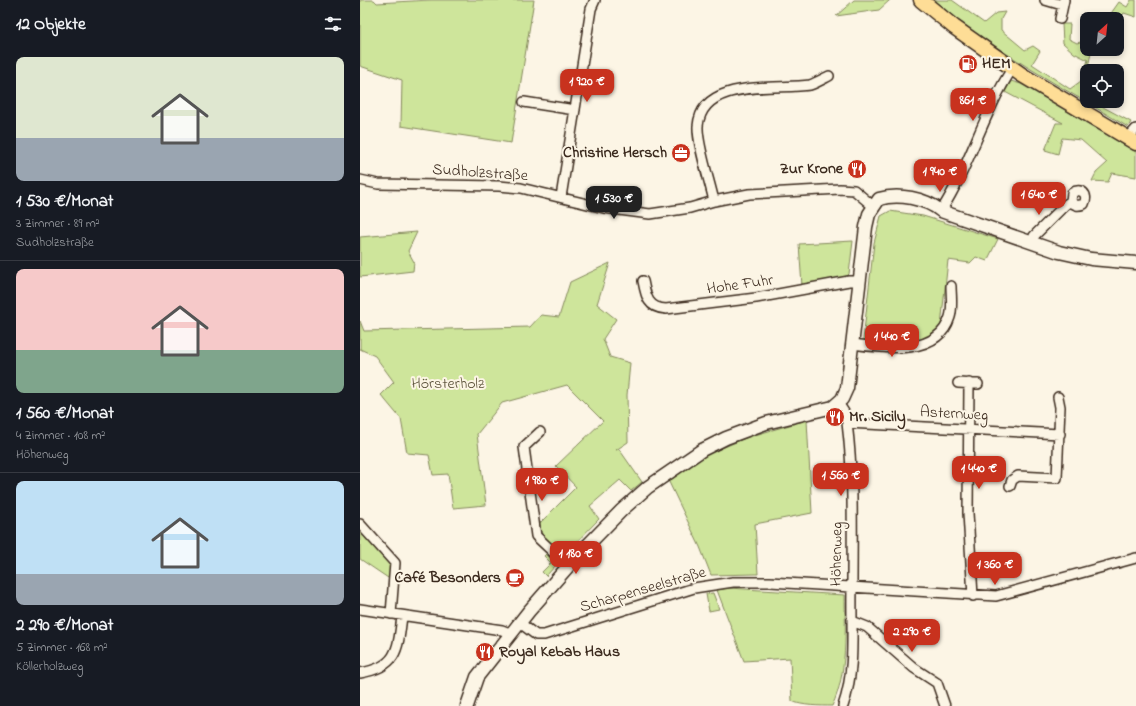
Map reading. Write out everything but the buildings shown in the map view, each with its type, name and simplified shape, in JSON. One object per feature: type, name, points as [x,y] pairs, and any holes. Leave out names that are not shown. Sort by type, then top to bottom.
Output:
[{"type":"main road","points":[[921,0],[954,27],[1012,69],[1133,137]]},
{"type":"street","points":[[561,197],[591,9],[596,0]]},
{"type":"street","points":[[1045,0],[1063,2],[1060,19]]},
{"type":"street","points":[[941,210],[956,187],[999,92],[1012,69]]},
{"type":"street","points":[[714,201],[698,128],[702,112],[711,100],[722,94],[730,92],[811,84],[829,76]]},
{"type":"street","points":[[524,102],[575,110]]},
{"type":"street","name":"Sudholzstraße","points":[[360,180],[378,184],[499,186],[521,188],[604,208],[650,214],[690,208],[714,201],[750,194],[840,189],[854,190],[874,207]]},
{"type":"street","points":[[467,706],[477,677],[520,623],[568,566],[639,495],[664,475],[702,450],[726,438],[766,423],[822,410],[838,403],[847,388],[866,227],[869,214],[879,199],[898,196],[934,205],[941,210],[1032,243],[1091,259],[1136,263]]},
{"type":"street","points":[[1032,243],[1034,236],[1071,201]]},
{"type":"street","name":"Hohe Fuhr","points":[[643,281],[646,297],[649,302],[659,309],[671,309],[763,297],[849,281],[859,281]]},
{"type":"street","points":[[852,344],[908,348],[929,341],[939,333],[949,318],[951,286]]},
{"type":"street","points":[[958,383],[974,384],[968,429],[968,513],[973,596]]},
{"type":"street","points":[[1010,486],[1013,478],[1018,476],[1057,478],[1060,434],[1060,407],[1058,398]]},
{"type":"street","name":"Höhenweg","points":[[838,403],[844,412],[847,423],[852,514],[852,621],[850,677],[843,706]]},
{"type":"street","name":"Asternweg","points":[[847,423],[1060,434]]},
{"type":"street","points":[[540,432],[524,446],[536,536],[568,566]]},
{"type":"street","points":[[360,524],[395,563],[390,614]]},
{"type":"street","name":"Scharpenseelstraße","points":[[520,623],[535,634],[544,635],[694,588],[733,582],[770,582],[973,596],[996,596],[1136,558]]},
{"type":"street","points":[[360,609],[502,630],[512,634]]},
{"type":"street","points":[[360,673],[380,668],[394,656],[398,647],[402,616]]},
{"type":"street","points":[[852,621],[867,627],[914,668],[937,683],[945,706]]},
{"type":"green space","points":[[360,0],[374,0],[377,3],[430,0],[534,0],[511,143],[401,126],[402,80],[360,66]]},
{"type":"green space","points":[[854,0],[890,0],[879,10],[836,16]]},
{"type":"green space","points":[[933,0],[952,0],[984,23],[996,13],[1005,12],[1001,19],[1001,30],[1025,50],[1033,46],[1040,51],[1032,64],[1070,89],[1080,82],[1080,98],[1003,52]]},
{"type":"green space","points":[[1131,0],[1136,0],[1136,17],[1124,12],[1112,12],[1119,2],[1127,7]]},
{"type":"green space","points":[[1062,24],[1070,24],[1069,39],[1077,43],[1080,42],[1080,56],[1074,53],[1063,43]]},
{"type":"green space","points":[[1080,56],[1090,56],[1089,64],[1087,64],[1088,60]]},
{"type":"green space","points":[[1011,81],[1021,84],[1136,152],[1136,177],[1112,173],[1108,182],[1092,181],[1096,173],[1107,163],[1081,140],[1062,138],[1058,154],[1045,150],[1056,123],[1063,123],[1005,92]]},
{"type":"green space","points":[[1096,108],[1105,108],[1131,122],[1128,127]]},
{"type":"green space","points":[[890,211],[923,216],[998,239],[987,261],[976,257],[970,263],[948,260],[941,326],[927,337],[912,343],[911,332],[885,329],[884,341],[863,340],[874,243],[881,216]]},
{"type":"green space","points":[[417,232],[408,251],[414,262],[413,271],[360,277],[360,237]]},
{"type":"green space","points":[[853,241],[849,274],[847,276],[802,286],[799,244]]},
{"type":"green space","name":"Hörsterholz","points":[[610,263],[597,304],[616,319],[603,339],[610,357],[630,363],[627,395],[628,442],[616,450],[619,449],[642,482],[631,491],[620,480],[590,506],[599,519],[563,556],[541,534],[540,523],[576,487],[556,466],[603,421],[567,385],[502,403],[477,434],[486,505],[453,508],[448,474],[433,475],[429,455],[407,453],[401,419],[381,395],[394,382],[375,356],[360,349],[360,321],[364,331],[530,327],[541,315],[559,317],[570,282]]},
{"type":"green space","points":[[807,420],[812,513],[755,524],[758,574],[711,575],[700,547],[668,480],[710,453],[748,437]]},
{"type":"green space","points":[[360,527],[390,561],[391,580],[360,559]]},
{"type":"green space","points":[[546,554],[557,564],[546,576],[542,572],[551,563],[544,556]]},
{"type":"green space","points":[[728,588],[845,595],[843,666],[841,680],[832,706],[806,705],[792,701],[790,658],[744,661],[717,590]]},
{"type":"green space","points":[[713,593],[719,609],[709,611],[706,594]]},
{"type":"place","name":"HEM","points":[[968,64]]},
{"type":"place","name":"Christine Hersch","points":[[681,153]]},
{"type":"place","name":"Zur Krone","points":[[857,169]]},
{"type":"place","name":"Mr. Sicily","points":[[835,417]]},
{"type":"place","name":"Café Besonders","points":[[515,578]]},
{"type":"place","name":"Royal Kebab Haus","points":[[485,652]]}]
